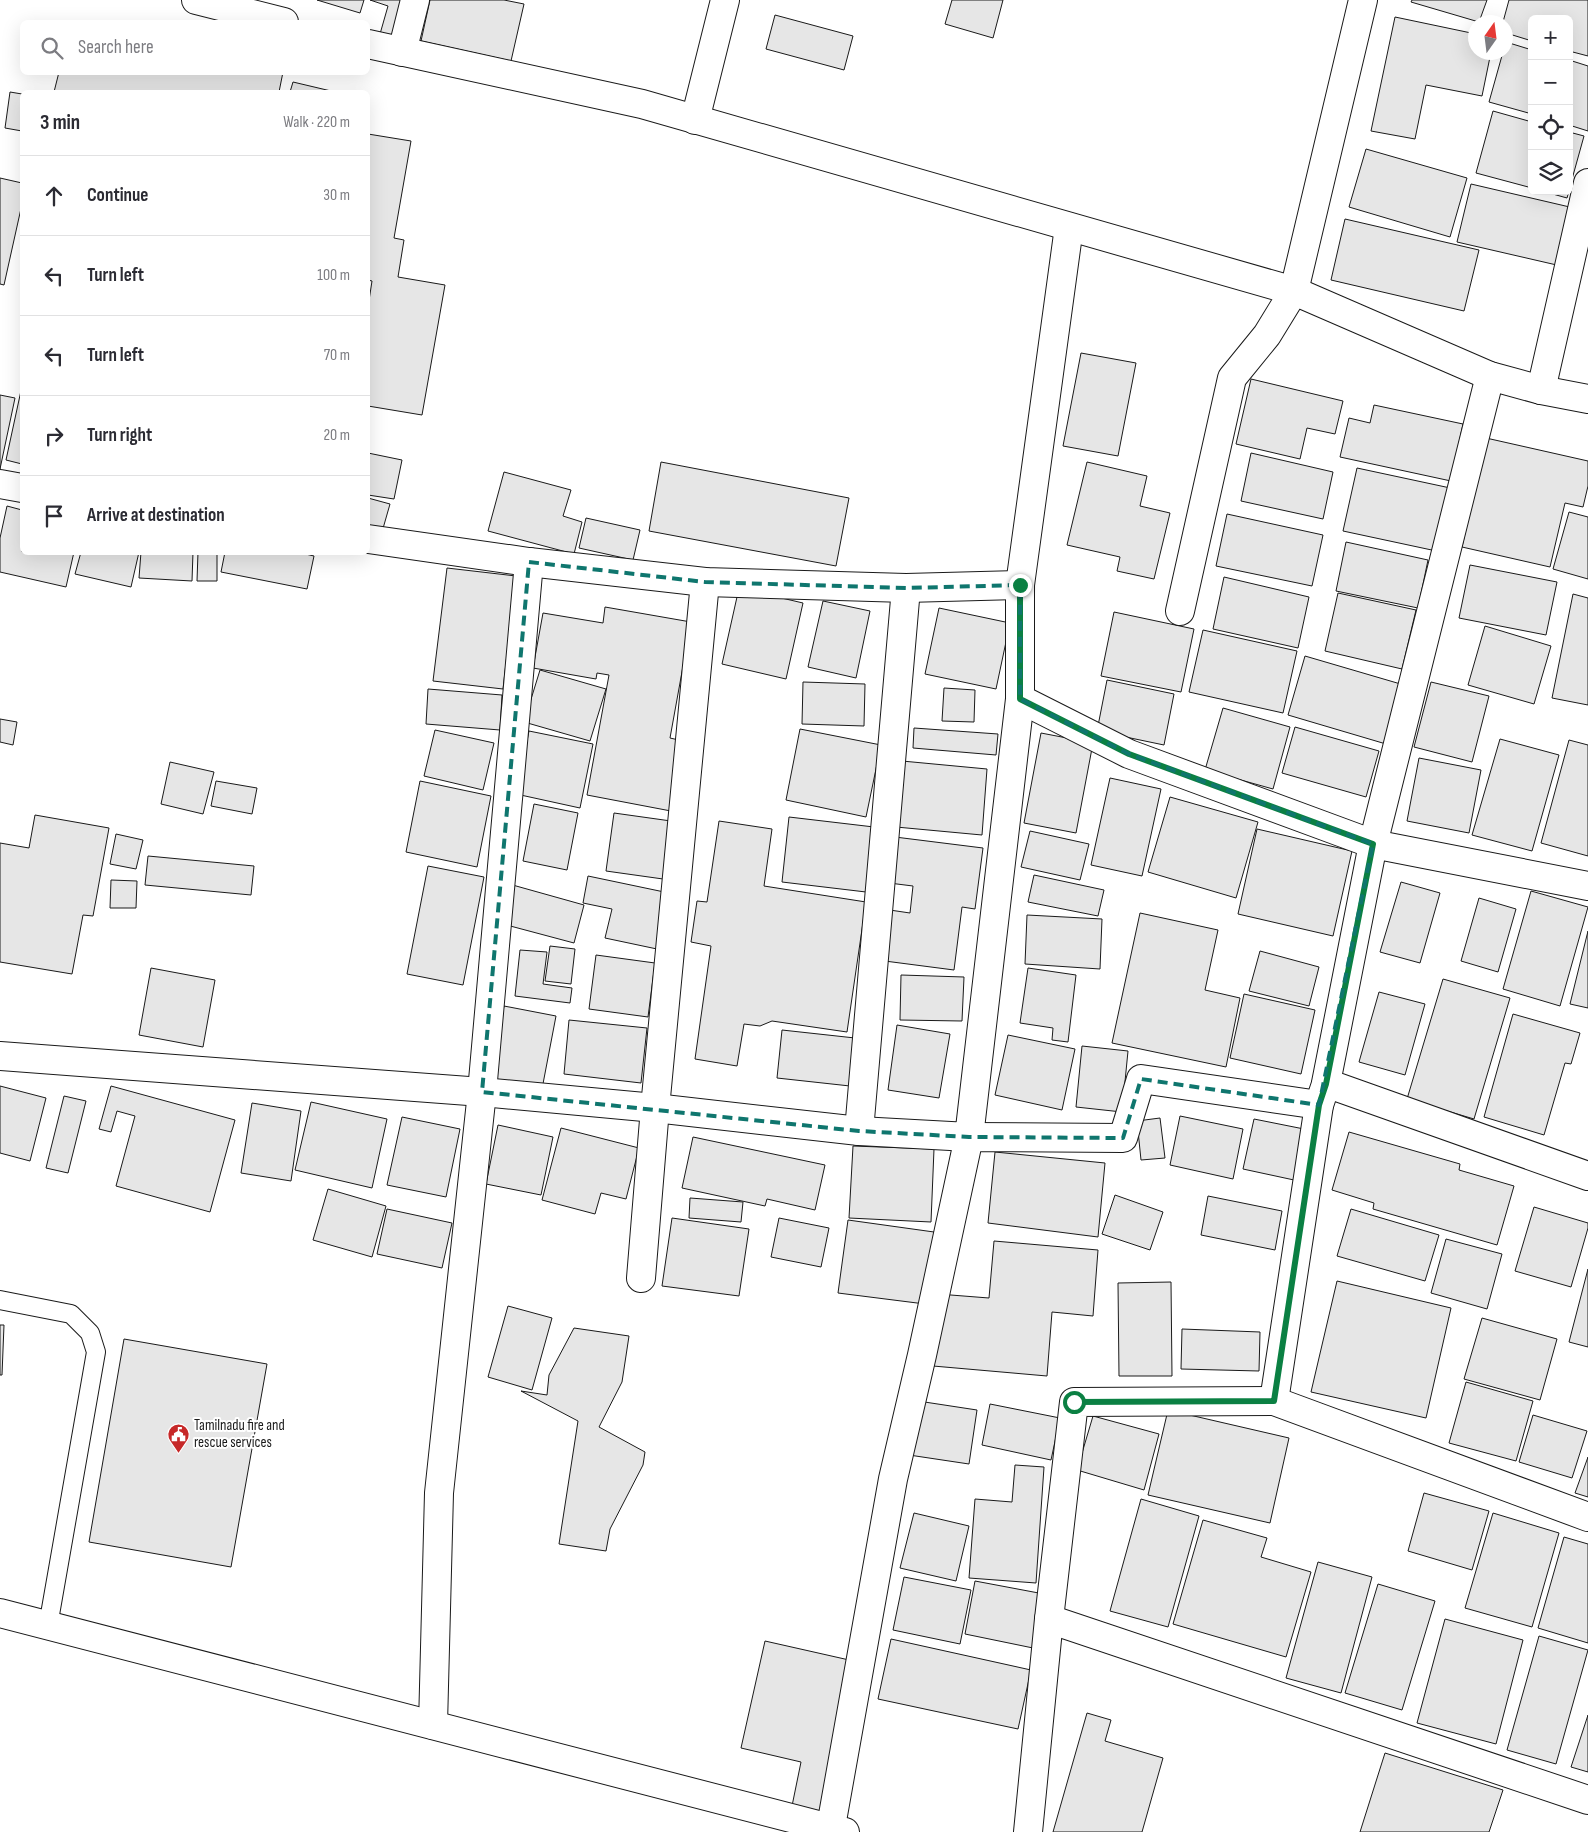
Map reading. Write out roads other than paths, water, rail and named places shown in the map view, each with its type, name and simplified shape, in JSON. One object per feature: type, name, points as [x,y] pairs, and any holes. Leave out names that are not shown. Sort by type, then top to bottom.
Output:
[{"type":"street","points":[[196,0],[276,20]]},
{"type":"street","points":[[402,52],[414,0]]},
{"type":"street","points":[[695,120],[725,0]]},
{"type":"street","points":[[1180,611],[1232,378],[1267,335],[1294,291],[1363,0]]},
{"type":"street","points":[[370,44],[642,104],[1294,291],[1490,376],[1541,390],[1588,399]]},
{"type":"street","points":[[1541,390],[1588,183]]},
{"type":"street","points":[[0,1613],[835,1831],[893,1479],[969,1137],[1020,699],[1020,585],[1069,227]]},
{"type":"street","points":[[1274,1401],[1323,1094],[1373,844],[1490,376]]},
{"type":"street","points":[[0,484],[20,488]]},
{"type":"street","points":[[370,538],[529,562],[706,582],[906,588],[1020,585]]},
{"type":"street","points":[[434,1725],[439,1493],[482,1092],[529,562]]},
{"type":"street","points":[[641,1278],[655,1108],[706,582]]},
{"type":"street","points":[[859,1131],[906,588]]},
{"type":"street","points":[[1020,699],[1129,754],[1373,844],[1588,886]]},
{"type":"street","points":[[0,1056],[482,1092],[655,1108],[859,1131],[969,1137],[1122,1138],[1141,1079],[1323,1094],[1588,1176]]},
{"type":"street","points":[[1028,1832],[1049,1619],[1074,1402],[1274,1401],[1588,1517]]},
{"type":"street","points":[[1049,1619],[1588,1800]]},
{"type":"lane","points":[[0,1300],[71,1314],[90,1332],[96,1352],[48,1626]]},
{"type":"place","name":"Tamilnadu fire and rescue services","points":[[178,1453]]}]
